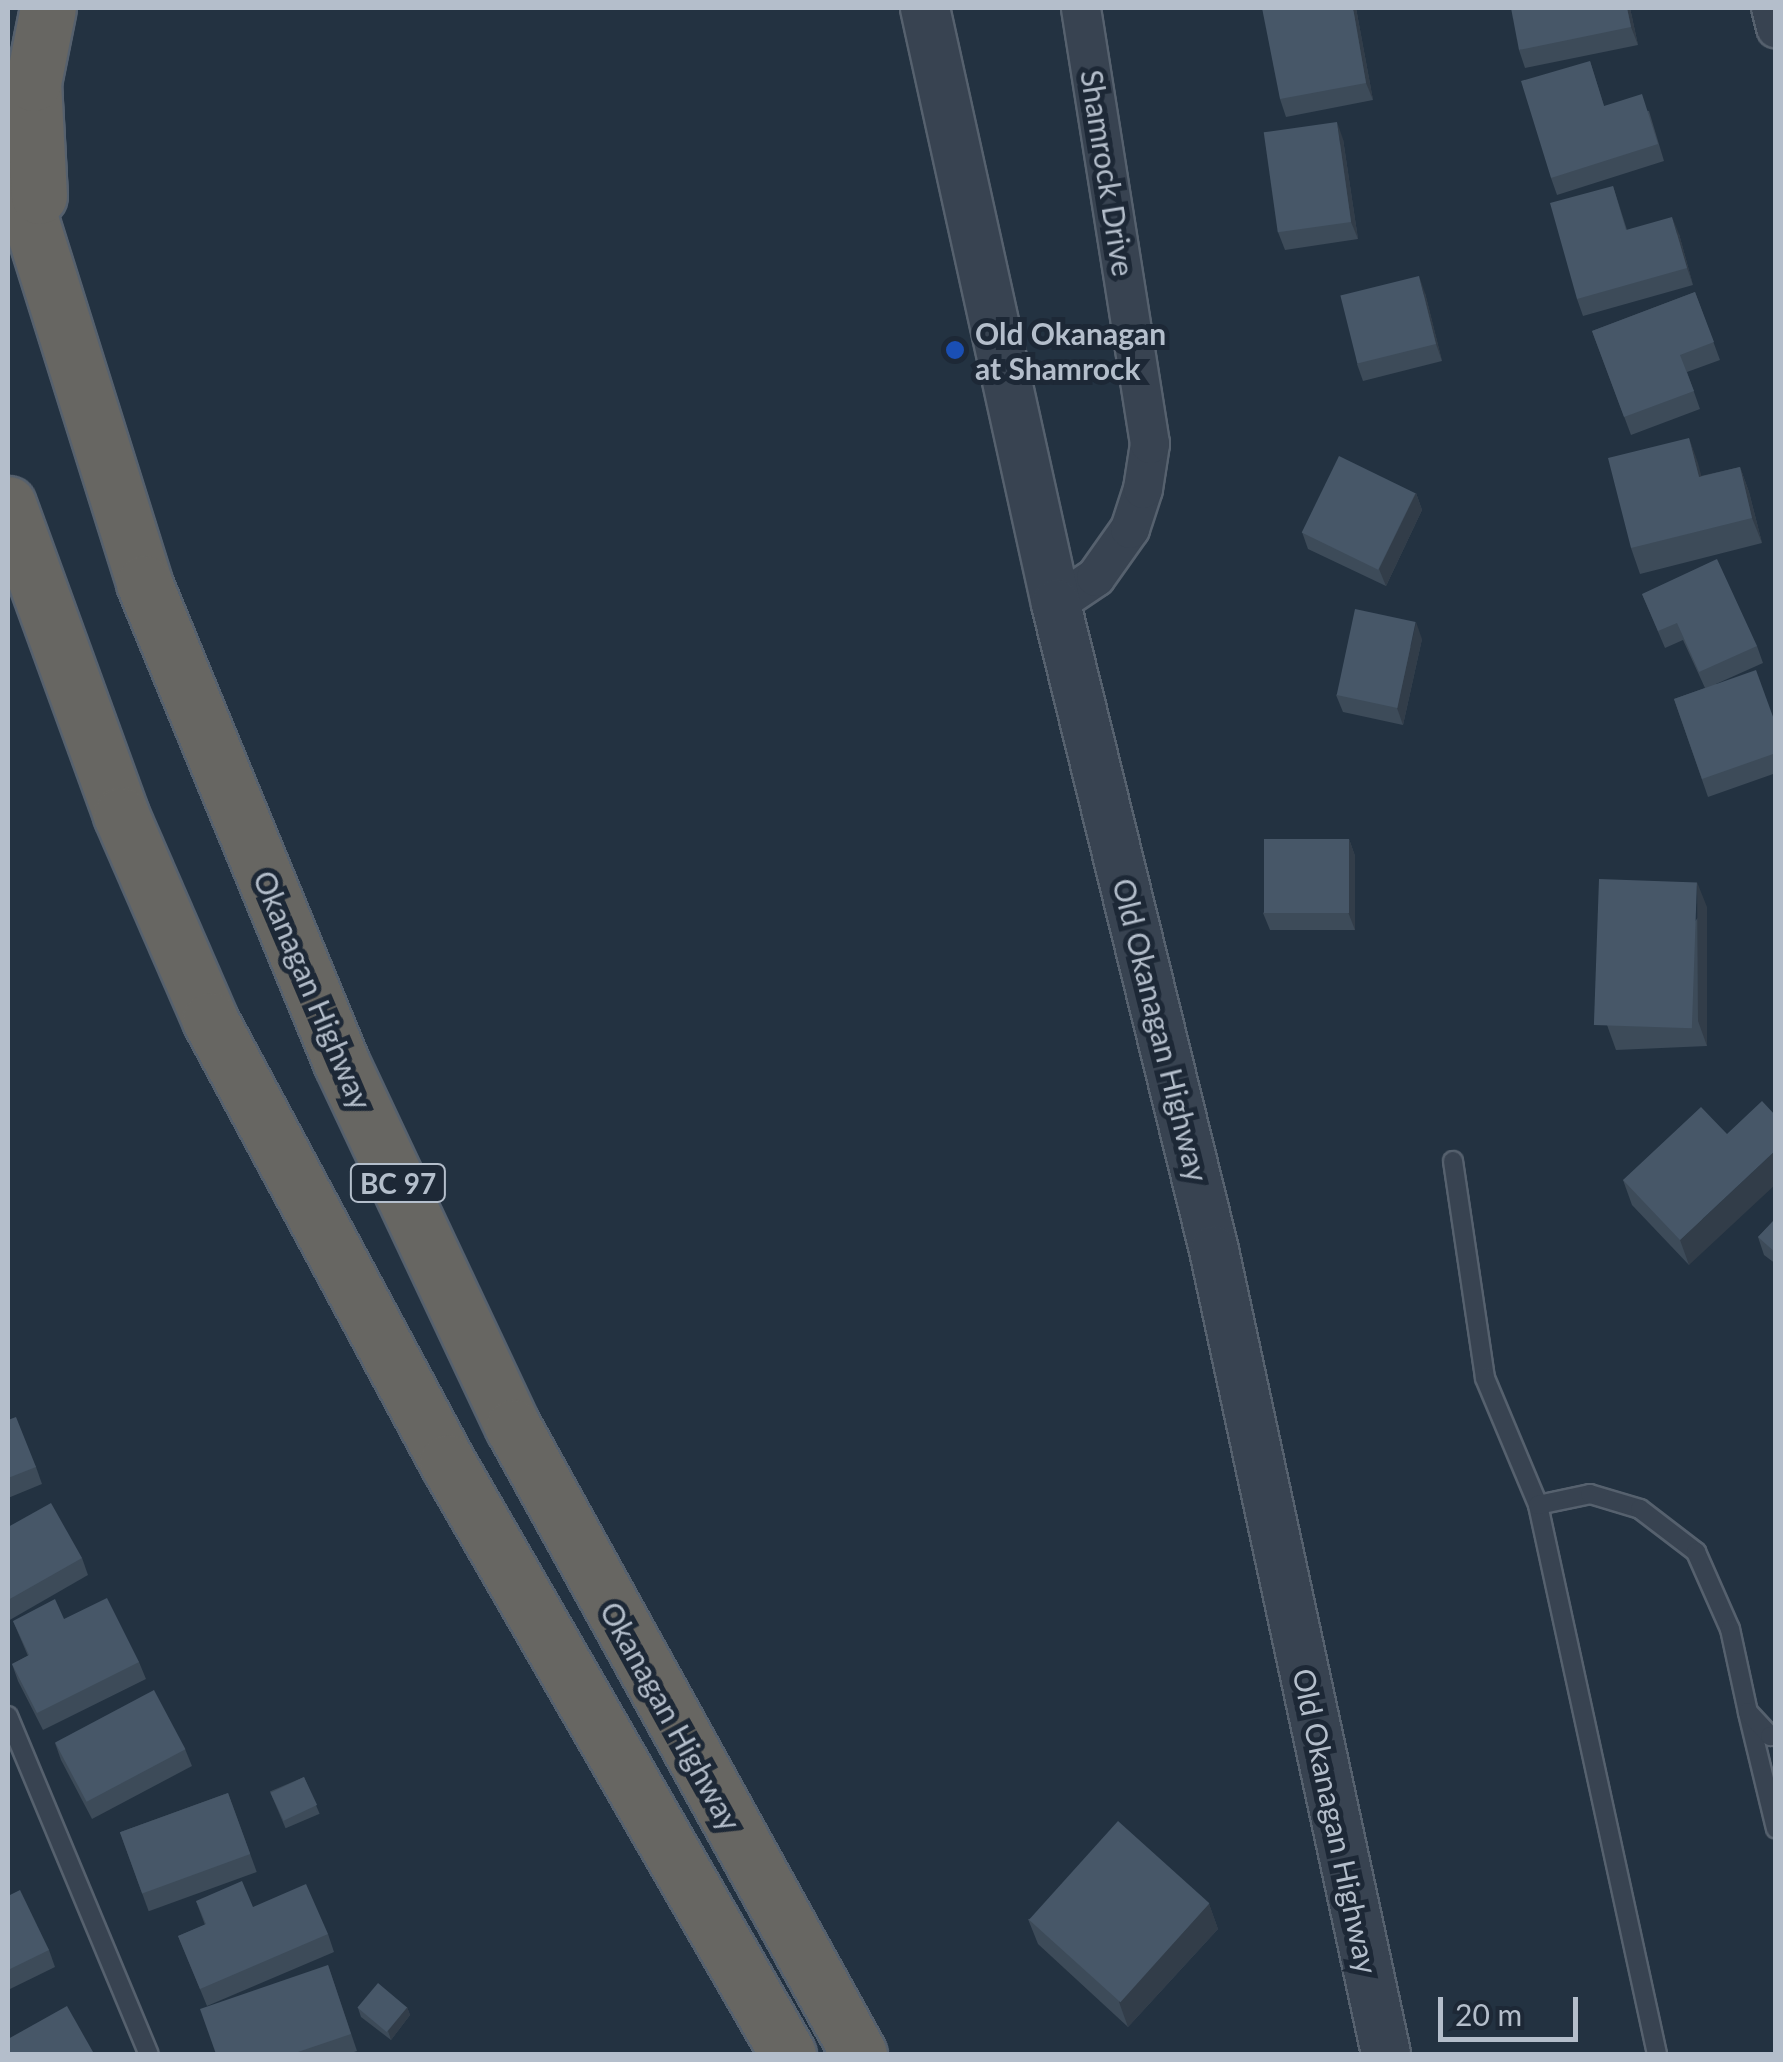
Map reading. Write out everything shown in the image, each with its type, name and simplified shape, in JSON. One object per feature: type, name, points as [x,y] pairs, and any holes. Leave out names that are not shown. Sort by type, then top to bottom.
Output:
[{"type":"highway","points":[[43,264],[33,83],[48,8]]},
{"type":"highway","name":"Okanagan Highway","points":[[8,148],[144,583],[341,1062],[513,1426],[859,2054]]},
{"type":"highway","points":[[8,218],[43,264]]},
{"type":"highway","name":"Okanagan Highway","points":[[8,504],[121,815],[210,1020],[446,1462],[788,2054]]},
{"type":"street","name":"Old Okanagan Highway","points":[[925,8],[1056,604],[1214,1250],[1386,2054]]},
{"type":"street","name":"Shamrock Drive","points":[[1056,604],[1096,577],[1130,529],[1144,489],[1150,444],[1081,8]]},
{"type":"street","points":[[1772,8],[1776,28]]},
{"type":"lane","points":[[1452,1161],[1485,1378],[1538,1505],[1657,2054]]},
{"type":"lane","points":[[1538,1505],[1590,1494],[1640,1508],[1696,1552],[1730,1629],[1776,1829]]},
{"type":"lane","points":[[1748,1712],[1770,1736],[1776,1736]]},
{"type":"lane","points":[[8,1716],[149,2054]]},
{"type":"building","points":[[1262,8],[1353,8],[1366,83],[1280,99]]},
{"type":"building","points":[[1511,8],[1627,8],[1631,27],[1519,50]]},
{"type":"building","points":[[1590,61],[1604,106],[1642,94],[1658,144],[1551,178],[1521,81]]},
{"type":"building","points":[[1337,122],[1351,222],[1278,232],[1264,132]]},
{"type":"building","points":[[1613,186],[1626,230],[1672,217],[1687,268],[1577,299],[1550,203]]},
{"type":"building","points":[[1419,276],[1436,344],[1357,364],[1340,296]]},
{"type":"building","points":[[1695,292],[1714,342],[1680,355],[1694,391],[1624,417],[1592,331]]},
{"type":"building","points":[[1689,438],[1699,477],[1740,467],[1752,518],[1631,548],[1608,458]]},
{"type":"building","points":[[1339,456],[1415,493],[1378,570],[1302,532]]},
{"type":"building","points":[[1717,559],[1757,646],[1699,672],[1677,623],[1658,631],[1642,594]]},
{"type":"building","points":[[1355,609],[1416,622],[1397,708],[1337,695]]},
{"type":"building","points":[[1756,670],[1776,725],[1776,753],[1702,779],[1674,699]]},
{"type":"building","points":[[1264,839],[1349,839],[1349,913],[1264,913]]},
{"type":"building","points":[[1599,879],[1697,882],[1692,1028],[1594,1025]]},
{"type":"building","points":[[1762,1101],[1776,1116],[1776,1150],[1680,1240],[1623,1180],[1701,1107],[1727,1134]]},
{"type":"building","points":[[1776,1218],[1776,1253],[1758,1237]]},
{"type":"building","points":[[16,1417],[36,1467],[8,1478],[8,1420]]},
{"type":"building","points":[[51,1503],[82,1558],[8,1600],[8,1527]]},
{"type":"building","points":[[107,1598],[139,1662],[37,1713],[12,1664],[29,1655],[13,1621],[55,1599],[64,1619]]},
{"type":"building","points":[[154,1690],[185,1749],[87,1802],[55,1743]]},
{"type":"building","points":[[304,1777],[317,1805],[284,1821],[270,1793]]},
{"type":"building","points":[[228,1793],[250,1854],[142,1893],[120,1832]]},
{"type":"building","points":[[1118,1821],[1209,1903],[1120,2002],[1029,1920]]},
{"type":"building","points":[[242,1881],[253,1907],[306,1884],[328,1934],[200,1989],[178,1936],[206,1924],[196,1901]]},
{"type":"building","points":[[20,1890],[49,1950],[8,1970],[8,1896]]},
{"type":"building","points":[[328,1965],[351,2034],[292,2054],[216,2054],[200,2009]]},
{"type":"building","points":[[378,1983],[407,2007],[387,2032],[357,2008]]},
{"type":"building","points":[[67,2006],[93,2052],[8,2054],[8,2039]]},
{"type":"place","name":"Old Okanagan at Shamrock","points":[[955,350]]}]
